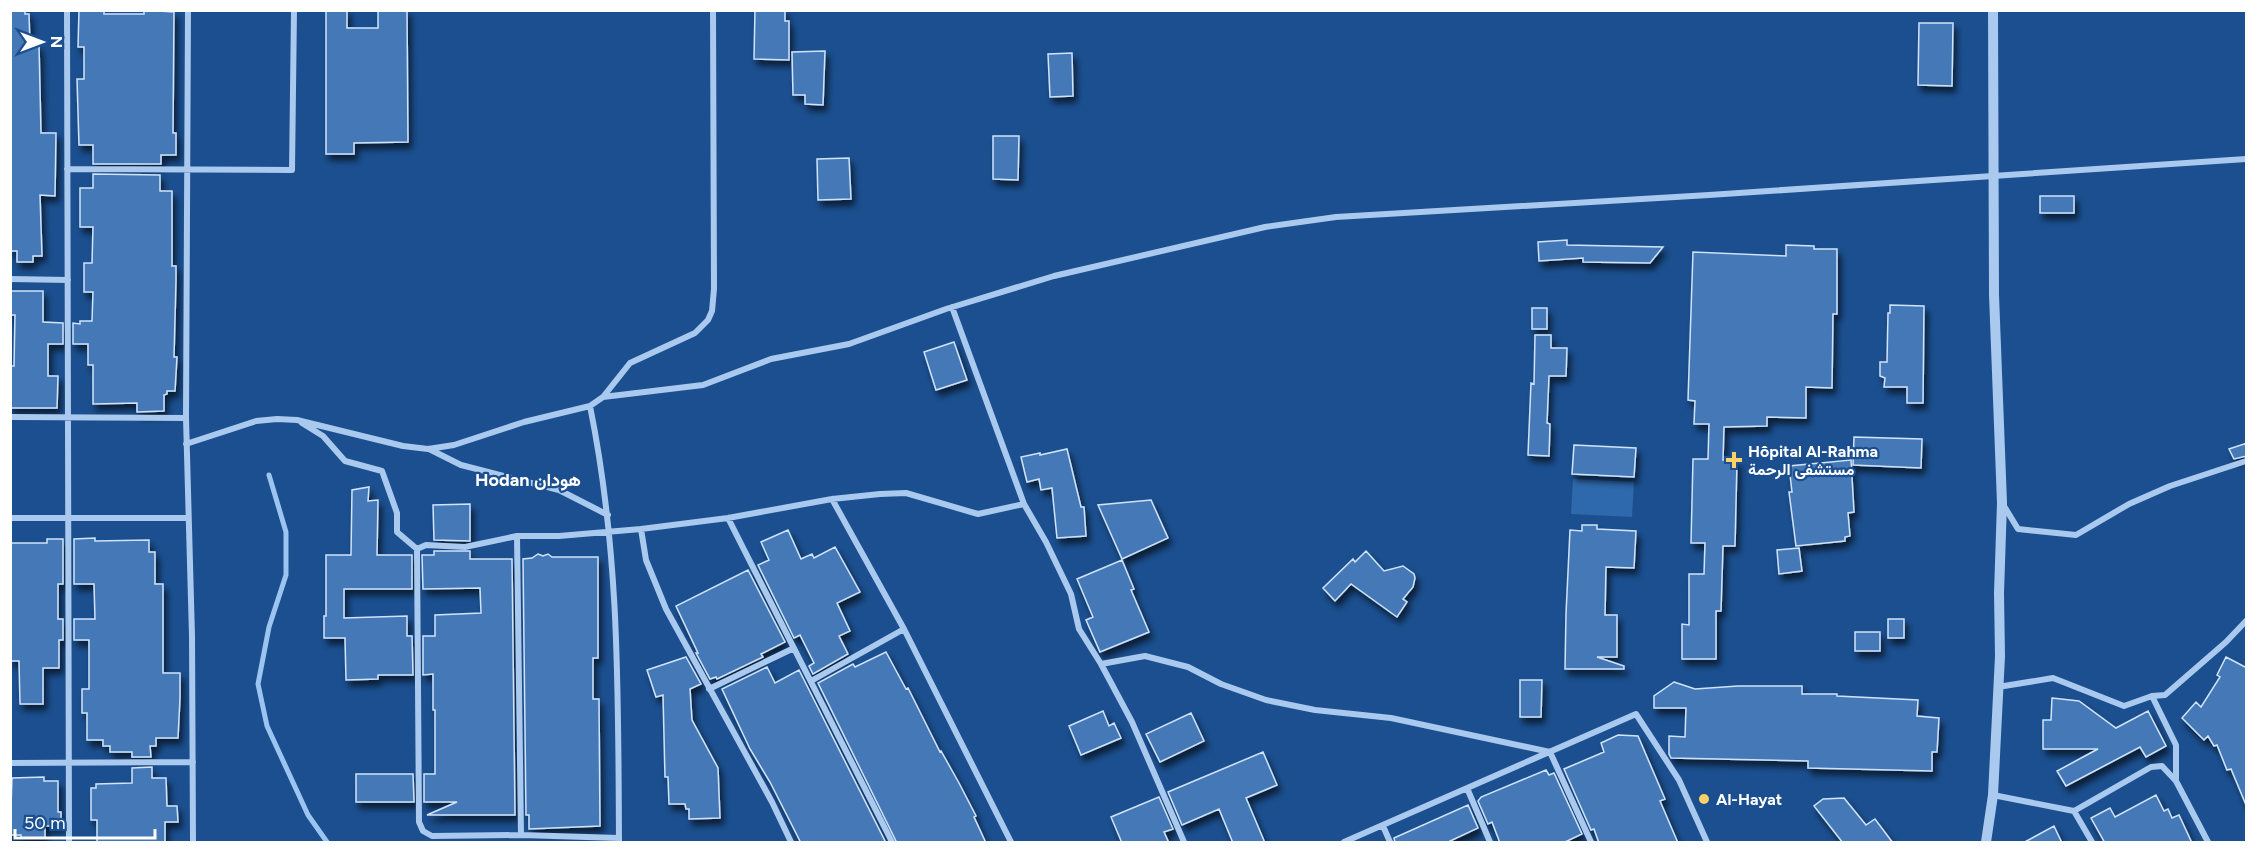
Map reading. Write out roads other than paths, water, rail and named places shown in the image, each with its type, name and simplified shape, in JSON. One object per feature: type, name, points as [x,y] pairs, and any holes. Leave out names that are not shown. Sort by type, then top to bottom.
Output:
[{"type":"street","points":[[67,10],[69,843]]},
{"type":"street","points":[[188,10],[186,444],[192,636],[193,843]]},
{"type":"street","points":[[67,169],[292,170],[294,10]]},
{"type":"street","points":[[186,444],[256,421],[297,420],[403,446],[428,449],[454,445],[524,422],[590,406],[603,397],[630,363],[695,333],[708,320],[712,311],[714,289],[713,10]]},
{"type":"street","points":[[1986,843],[1993,795],[2002,503],[1994,295],[1993,10]]},
{"type":"street","points":[[603,397],[703,385],[771,359],[849,344],[952,307],[1054,276],[1265,227],[1336,217],[2247,159]]},
{"type":"street","points":[[10,279],[68,280]]},
{"type":"street","points":[[952,307],[1024,504],[1046,542],[1071,594],[1079,629],[1132,722],[1184,843]]},
{"type":"street","points":[[297,420],[323,436],[345,461],[382,471],[397,513],[397,532],[417,549],[419,822],[423,831],[432,836],[521,835],[619,840],[619,687],[616,603],[611,532],[602,463],[590,406]]},
{"type":"street","points":[[10,417],[186,418]]},
{"type":"street","points":[[428,449],[460,465],[558,490],[608,515]]},
{"type":"street","points":[[2002,503],[2018,529],[2076,535],[2128,504],[2170,486],[2247,461]]},
{"type":"street","points":[[417,549],[426,545],[465,547],[517,536],[559,536],[641,529],[728,518],[832,499],[906,493],[978,514],[1024,504]]},
{"type":"street","points":[[832,499],[904,629],[1011,843]]},
{"type":"street","points":[[10,518],[187,518]]},
{"type":"street","points":[[728,518],[892,843]]},
{"type":"street","points":[[641,529],[646,560],[666,609],[791,843]]},
{"type":"street","points":[[517,536],[521,835]]},
{"type":"street","points":[[1998,687],[2053,678],[2124,706],[2152,696],[2165,695],[2247,621]]},
{"type":"street","points":[[812,681],[904,629]]},
{"type":"street","points":[[710,689],[794,648]]},
{"type":"street","points":[[1101,664],[1145,656],[1188,667],[1221,684],[1266,700],[1315,710],[1391,718],[1550,752]]},
{"type":"street","points":[[2152,696],[2176,745],[2176,781]]},
{"type":"street","points":[[1344,843],[1636,714],[1679,780],[1707,843]]},
{"type":"street","points":[[1550,752],[1591,843]]},
{"type":"street","points":[[10,763],[193,762]]},
{"type":"street","points":[[1993,795],[2074,811],[2151,766],[2162,766],[2176,781],[2208,843]]},
{"type":"street","points":[[1467,788],[1490,843]]},
{"type":"street","points":[[2074,811],[2092,843]]},
{"type":"street","points":[[1383,826],[1390,843]]},
{"type":"waterway","points":[[269,475],[286,532],[286,575],[269,627],[258,684],[267,726],[308,815],[327,842]]},
{"type":"place","name":"Hôpital Al-Rahma مستشفى الرحمة","points":[[1734,460]]},
{"type":"place","name":"Al-Hayat","points":[[1704,799]]},
{"type":"district","name":"Hodan هودان","points":[[528,480]]}]
